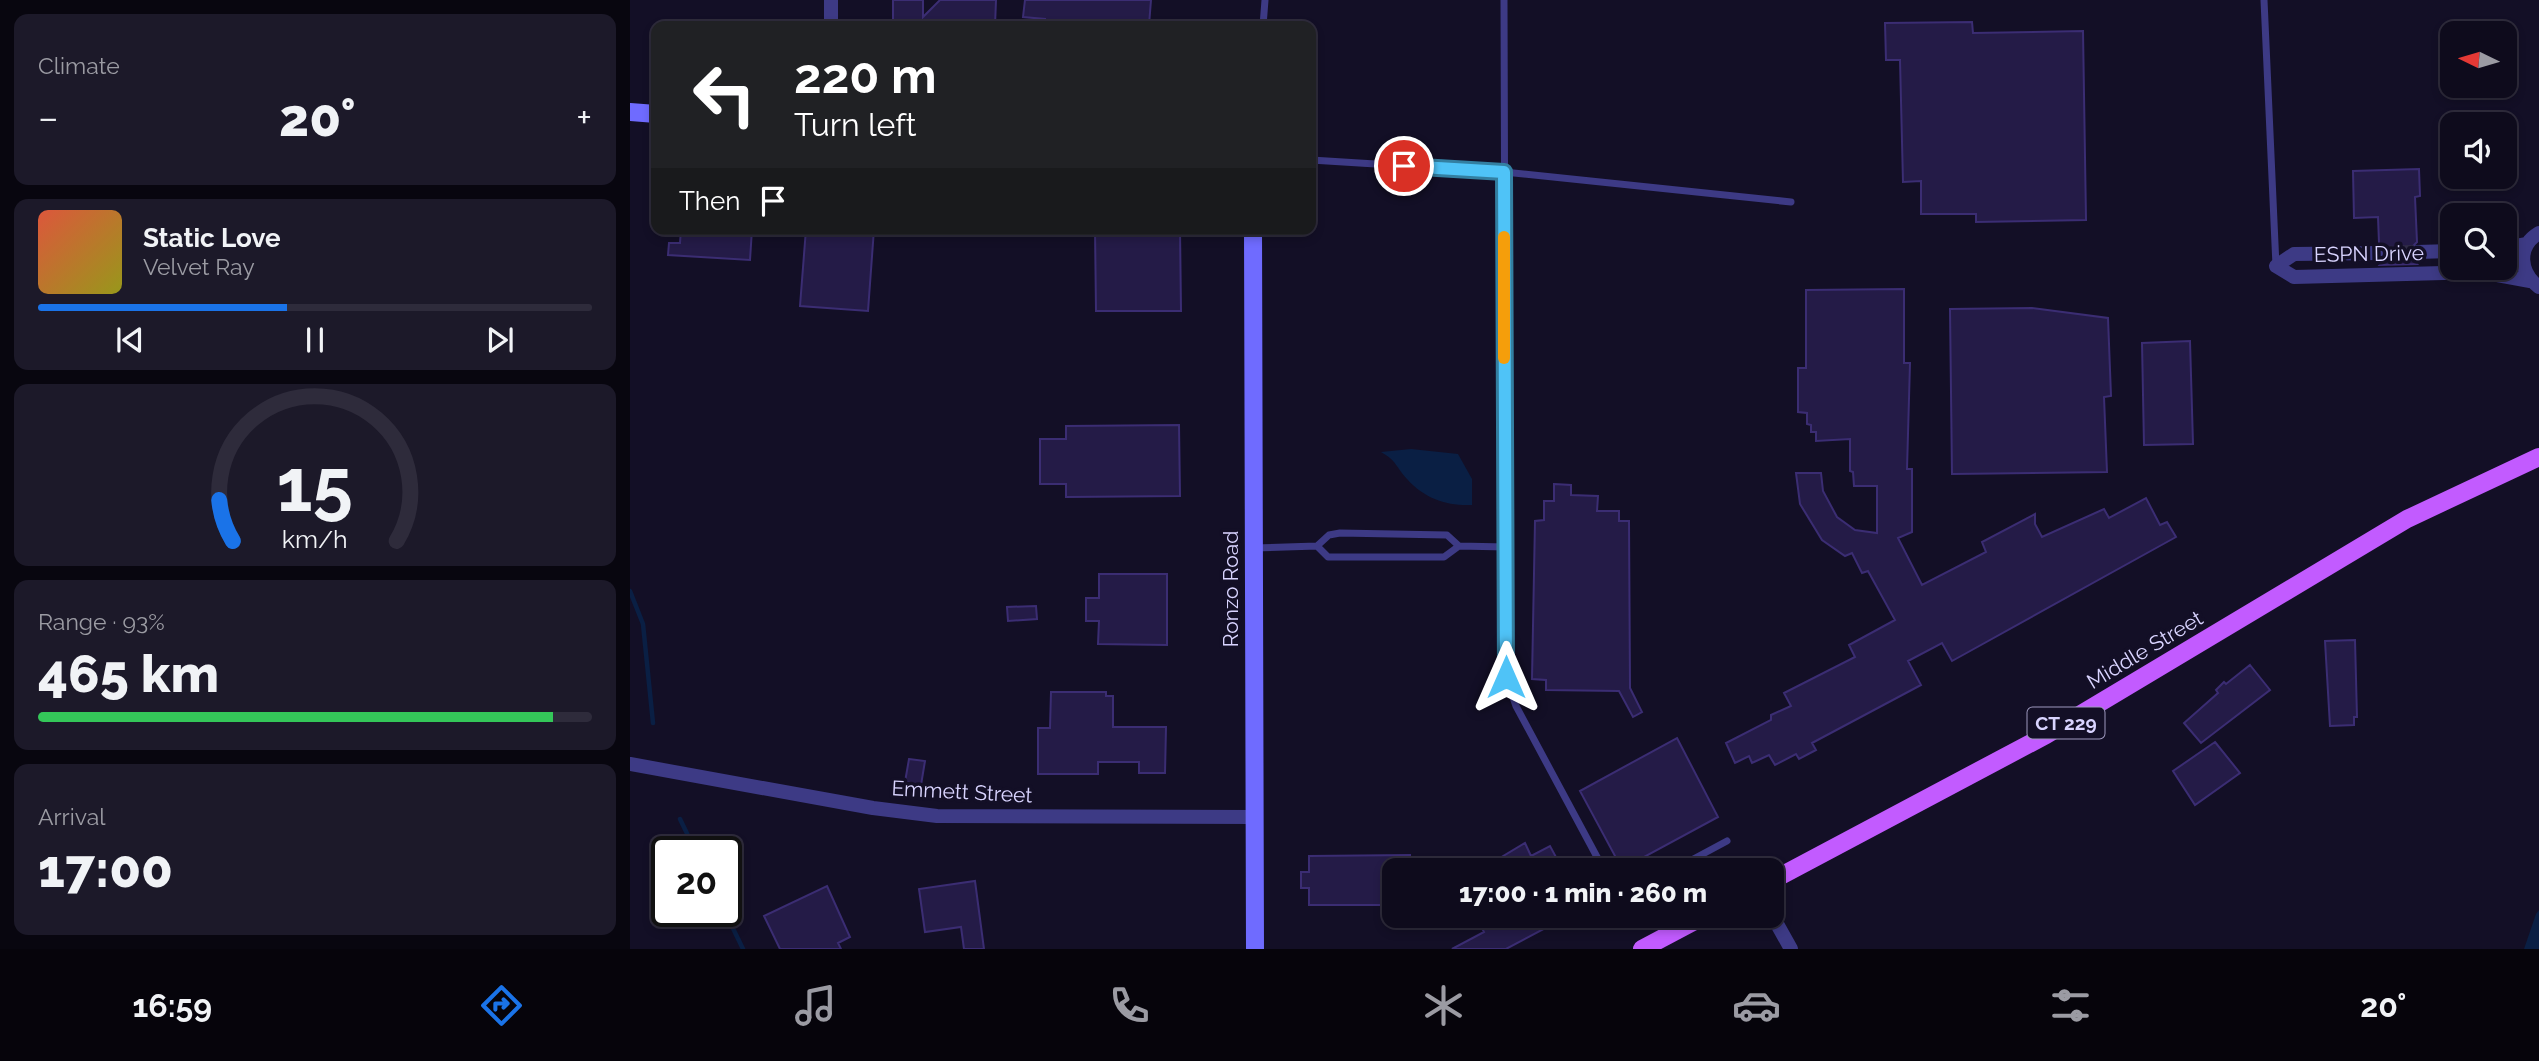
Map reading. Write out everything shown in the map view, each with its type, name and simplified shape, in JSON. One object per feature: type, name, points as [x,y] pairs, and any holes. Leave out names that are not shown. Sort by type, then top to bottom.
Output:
[{"type":"main road","points":[[630,112],[651,114]]},
{"type":"main road","name":"Ronzo Road","points":[[1253,235],[1255,949]]},
{"type":"main road","name":"Middle Street","points":[[1784,874],[2056,729],[2407,519],[2539,457]]},
{"type":"main road","points":[[1642,949],[1682,928]]},
{"type":"street","points":[[831,0],[831,21]]},
{"type":"street","points":[[2517,246],[2527,244],[2539,233]]},
{"type":"street","name":"ESPN Drive","points":[[2527,244],[2523,263],[2535,284]]},
{"type":"street","name":"ESPN Drive","points":[[2417,252],[2440,251]]},
{"type":"street","name":"ESPN Drive","points":[[2379,253],[2294,254],[2276,267],[2294,277],[2481,272],[2535,284]]},
{"type":"street","name":"Emmett Street","points":[[630,764],[873,808],[936,816],[1254,817]]},
{"type":"street","points":[[1779,928],[1791,949]]},
{"type":"lane","points":[[1263,21],[1265,0]]},
{"type":"lane","points":[[1504,0],[1506,677],[1516,706],[1598,858]]},
{"type":"lane","points":[[2264,0],[2276,267]]},
{"type":"lane","points":[[1316,160],[1504,172],[1791,202]]},
{"type":"lane","points":[[1253,548],[1317,546],[1329,535],[1340,533],[1447,535],[1459,546]]},
{"type":"lane","points":[[1317,546],[1328,557],[1381,558],[1444,557],[1459,546],[1506,547]]},
{"type":"lane","points":[[1695,858],[1727,841]]},
{"type":"water","points":[[1411,449],[1458,454],[1472,479],[1472,505],[1445,502],[1421,492],[1393,461],[1381,452]]},
{"type":"water","points":[[2539,910],[2539,949],[2524,949],[2536,914]]},
{"type":"building","points":[[893,0],[923,0],[923,17],[940,0],[996,0],[995,21],[893,21]]},
{"type":"building","points":[[1025,0],[1151,0],[1149,21],[1045,21],[1023,17]]},
{"type":"building","points":[[1972,22],[1973,33],[2083,31],[2086,220],[1976,222],[1976,214],[1921,214],[1921,181],[1903,182],[1900,60],[1886,60],[1885,23]]},
{"type":"building","points":[[2419,169],[2420,196],[2415,197],[2417,242],[2407,252],[2417,264],[2380,265],[2388,257],[2388,249],[2379,243],[2378,217],[2354,218],[2353,171]]},
{"type":"building","points":[[681,235],[752,235],[750,260],[668,255],[669,243],[680,243]]},
{"type":"building","points":[[806,235],[874,235],[868,311],[800,306]]},
{"type":"building","points":[[1095,235],[1180,235],[1181,311],[1096,311]]},
{"type":"building","points":[[1904,289],[1904,363],[1910,363],[1907,469],[1912,469],[1912,532],[1898,538],[1922,585],[1986,552],[1982,542],[2035,514],[2035,524],[2042,537],[2104,509],[2109,518],[2146,498],[2160,525],[2167,522],[2176,537],[1952,661],[1942,643],[1908,661],[1921,685],[1812,743],[1816,750],[1799,759],[1796,754],[1775,765],[1769,755],[1752,763],[1749,756],[1735,763],[1726,743],[1771,720],[1771,715],[1791,706],[1784,693],[1855,657],[1849,645],[1895,620],[1868,571],[1862,573],[1852,553],[1845,556],[1822,540],[1800,504],[1796,473],[1821,473],[1823,491],[1837,517],[1855,530],[1877,533],[1877,486],[1854,486],[1853,472],[1850,471],[1850,439],[1816,441],[1816,432],[1811,432],[1811,425],[1807,424],[1807,413],[1798,412],[1798,368],[1806,368],[1806,290]]},
{"type":"building","points":[[2032,308],[2108,318],[2111,396],[2104,397],[2107,472],[1952,474],[1950,309]]},
{"type":"building","points":[[2190,341],[2193,444],[2144,445],[2142,343]]},
{"type":"building","points":[[1179,425],[1180,496],[1066,497],[1066,484],[1040,484],[1040,439],[1066,439],[1066,426]]},
{"type":"building","points":[[1554,484],[1571,485],[1571,495],[1598,496],[1597,511],[1619,511],[1619,521],[1629,521],[1630,688],[1642,712],[1633,717],[1619,691],[1546,690],[1546,680],[1532,679],[1535,521],[1544,520],[1544,501],[1554,501]]},
{"type":"building","points":[[1099,574],[1167,574],[1167,645],[1098,644],[1099,621],[1086,621],[1086,598],[1099,598]]},
{"type":"building","points":[[1036,606],[1037,619],[1008,621],[1007,607]]},
{"type":"building","points":[[2355,640],[2357,717],[2354,717],[2354,725],[2330,726],[2325,641]]},
{"type":"building","points":[[2250,665],[2270,690],[2201,743],[2184,723],[2218,693],[2216,690],[2224,682],[2226,684]]},
{"type":"building","points":[[1051,692],[1106,692],[1106,696],[1113,696],[1113,727],[1166,727],[1165,773],[1139,773],[1139,762],[1098,762],[1098,774],[1038,774],[1038,728],[1050,728]]},
{"type":"building","points":[[1677,738],[1718,817],[1642,858],[1616,858],[1580,791]]},
{"type":"building","points":[[2215,742],[2240,773],[2195,805],[2173,771]]},
{"type":"building","points":[[909,759],[925,761],[921,785],[905,782]]},
{"type":"building","points":[[1525,843],[1531,856],[1550,846],[1556,858],[1500,858]]},
{"type":"building","points":[[1410,855],[1410,858],[1382,858],[1382,905],[1309,905],[1309,888],[1301,888],[1301,872],[1309,872],[1309,856]]},
{"type":"building","points":[[975,881],[984,949],[964,949],[961,927],[925,932],[919,889]]},
{"type":"building","points":[[827,886],[850,937],[838,943],[841,949],[780,949],[764,916]]},
{"type":"building","points":[[1482,928],[1546,928],[1506,949],[1452,949],[1484,932]]},
{"type":"waterway","points":[[630,591],[643,624],[653,723]]},
{"type":"waterway","points":[[680,819],[688,836]]},
{"type":"waterway","points":[[732,927],[743,949]]},
{"type":"tunnel","points":[[2379,253],[2417,252]]},
{"type":"slow traffic","points":[[1504,237],[1504,358]]},
{"type":"route","points":[[1404,166],[1504,172],[1506,677]]}]
